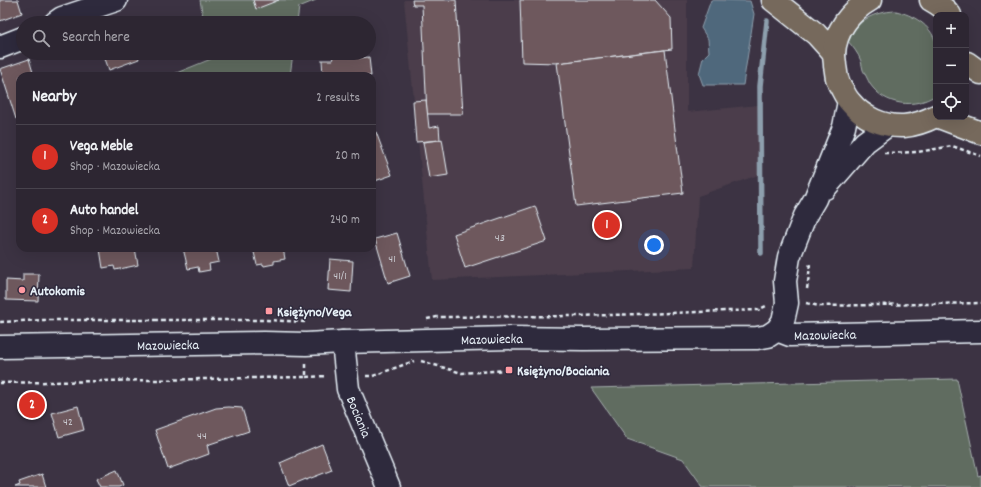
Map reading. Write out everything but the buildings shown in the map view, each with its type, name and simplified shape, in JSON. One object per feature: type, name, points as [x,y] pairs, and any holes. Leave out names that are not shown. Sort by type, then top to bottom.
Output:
[{"type":"main road","points":[[773,0],[816,34],[834,54]]},
{"type":"main road","points":[[870,0],[860,6],[842,27],[834,54],[837,79],[849,102],[866,117],[888,125],[905,126],[921,123],[933,118]]},
{"type":"main road","points":[[947,120],[981,133]]},
{"type":"street","points":[[58,14],[116,0]]},
{"type":"street","points":[[0,47],[16,41]]},
{"type":"street","points":[[776,330],[795,303],[785,281],[789,257],[805,216],[815,199],[844,127],[849,102]]},
{"type":"street","points":[[815,199],[865,142],[888,125]]},
{"type":"street","name":"Mazowiecka","points":[[0,347],[264,343],[306,344],[510,338],[756,338],[768,336],[776,330],[790,334],[981,331]]},
{"type":"street","name":"Bociania","points":[[343,342],[348,389],[389,487]]},
{"type":"path","points":[[880,153],[895,154],[918,152],[952,146],[981,156]]},
{"type":"path","points":[[795,303],[809,275],[810,258]]},
{"type":"path","points":[[580,316],[758,310],[775,301],[819,306],[981,303]]},
{"type":"path","points":[[0,322],[43,320],[266,320],[306,322]]},
{"type":"path","points":[[306,377],[346,375],[373,376],[418,360],[462,373],[509,370]]},
{"type":"shaded area","points":[[404,0],[687,0],[687,112],[758,105],[761,174],[698,196],[694,268],[432,280]]},
{"type":"green space","points":[[200,0],[316,0],[299,7],[298,16],[203,16]]},
{"type":"green space","points":[[896,11],[915,18],[926,26],[933,36],[933,96],[919,102],[901,103],[884,97],[870,84],[858,55],[847,40],[861,22],[873,15]]},
{"type":"green space","points":[[209,60],[292,60],[291,72],[179,72]]},
{"type":"green space","points":[[957,379],[978,476],[981,475],[981,487],[703,487],[683,459],[627,439],[591,388]]},
{"type":"water","points":[[711,0],[750,1],[754,14],[743,85],[703,85],[699,74],[703,58],[709,52],[708,39],[701,28]]},
{"type":"waterway","points":[[761,253],[760,86],[767,21]]},
{"type":"place","name":"Vega Meble","points":[[607,225]]},
{"type":"place","name":"Autokomis","points":[[22,290]]},
{"type":"place","name":"Księżyno/Vega","points":[[269,311]]},
{"type":"place","name":"Księżyno/Bociania","points":[[509,370]]},
{"type":"place","name":"Auto handel","points":[[32,405]]}]
